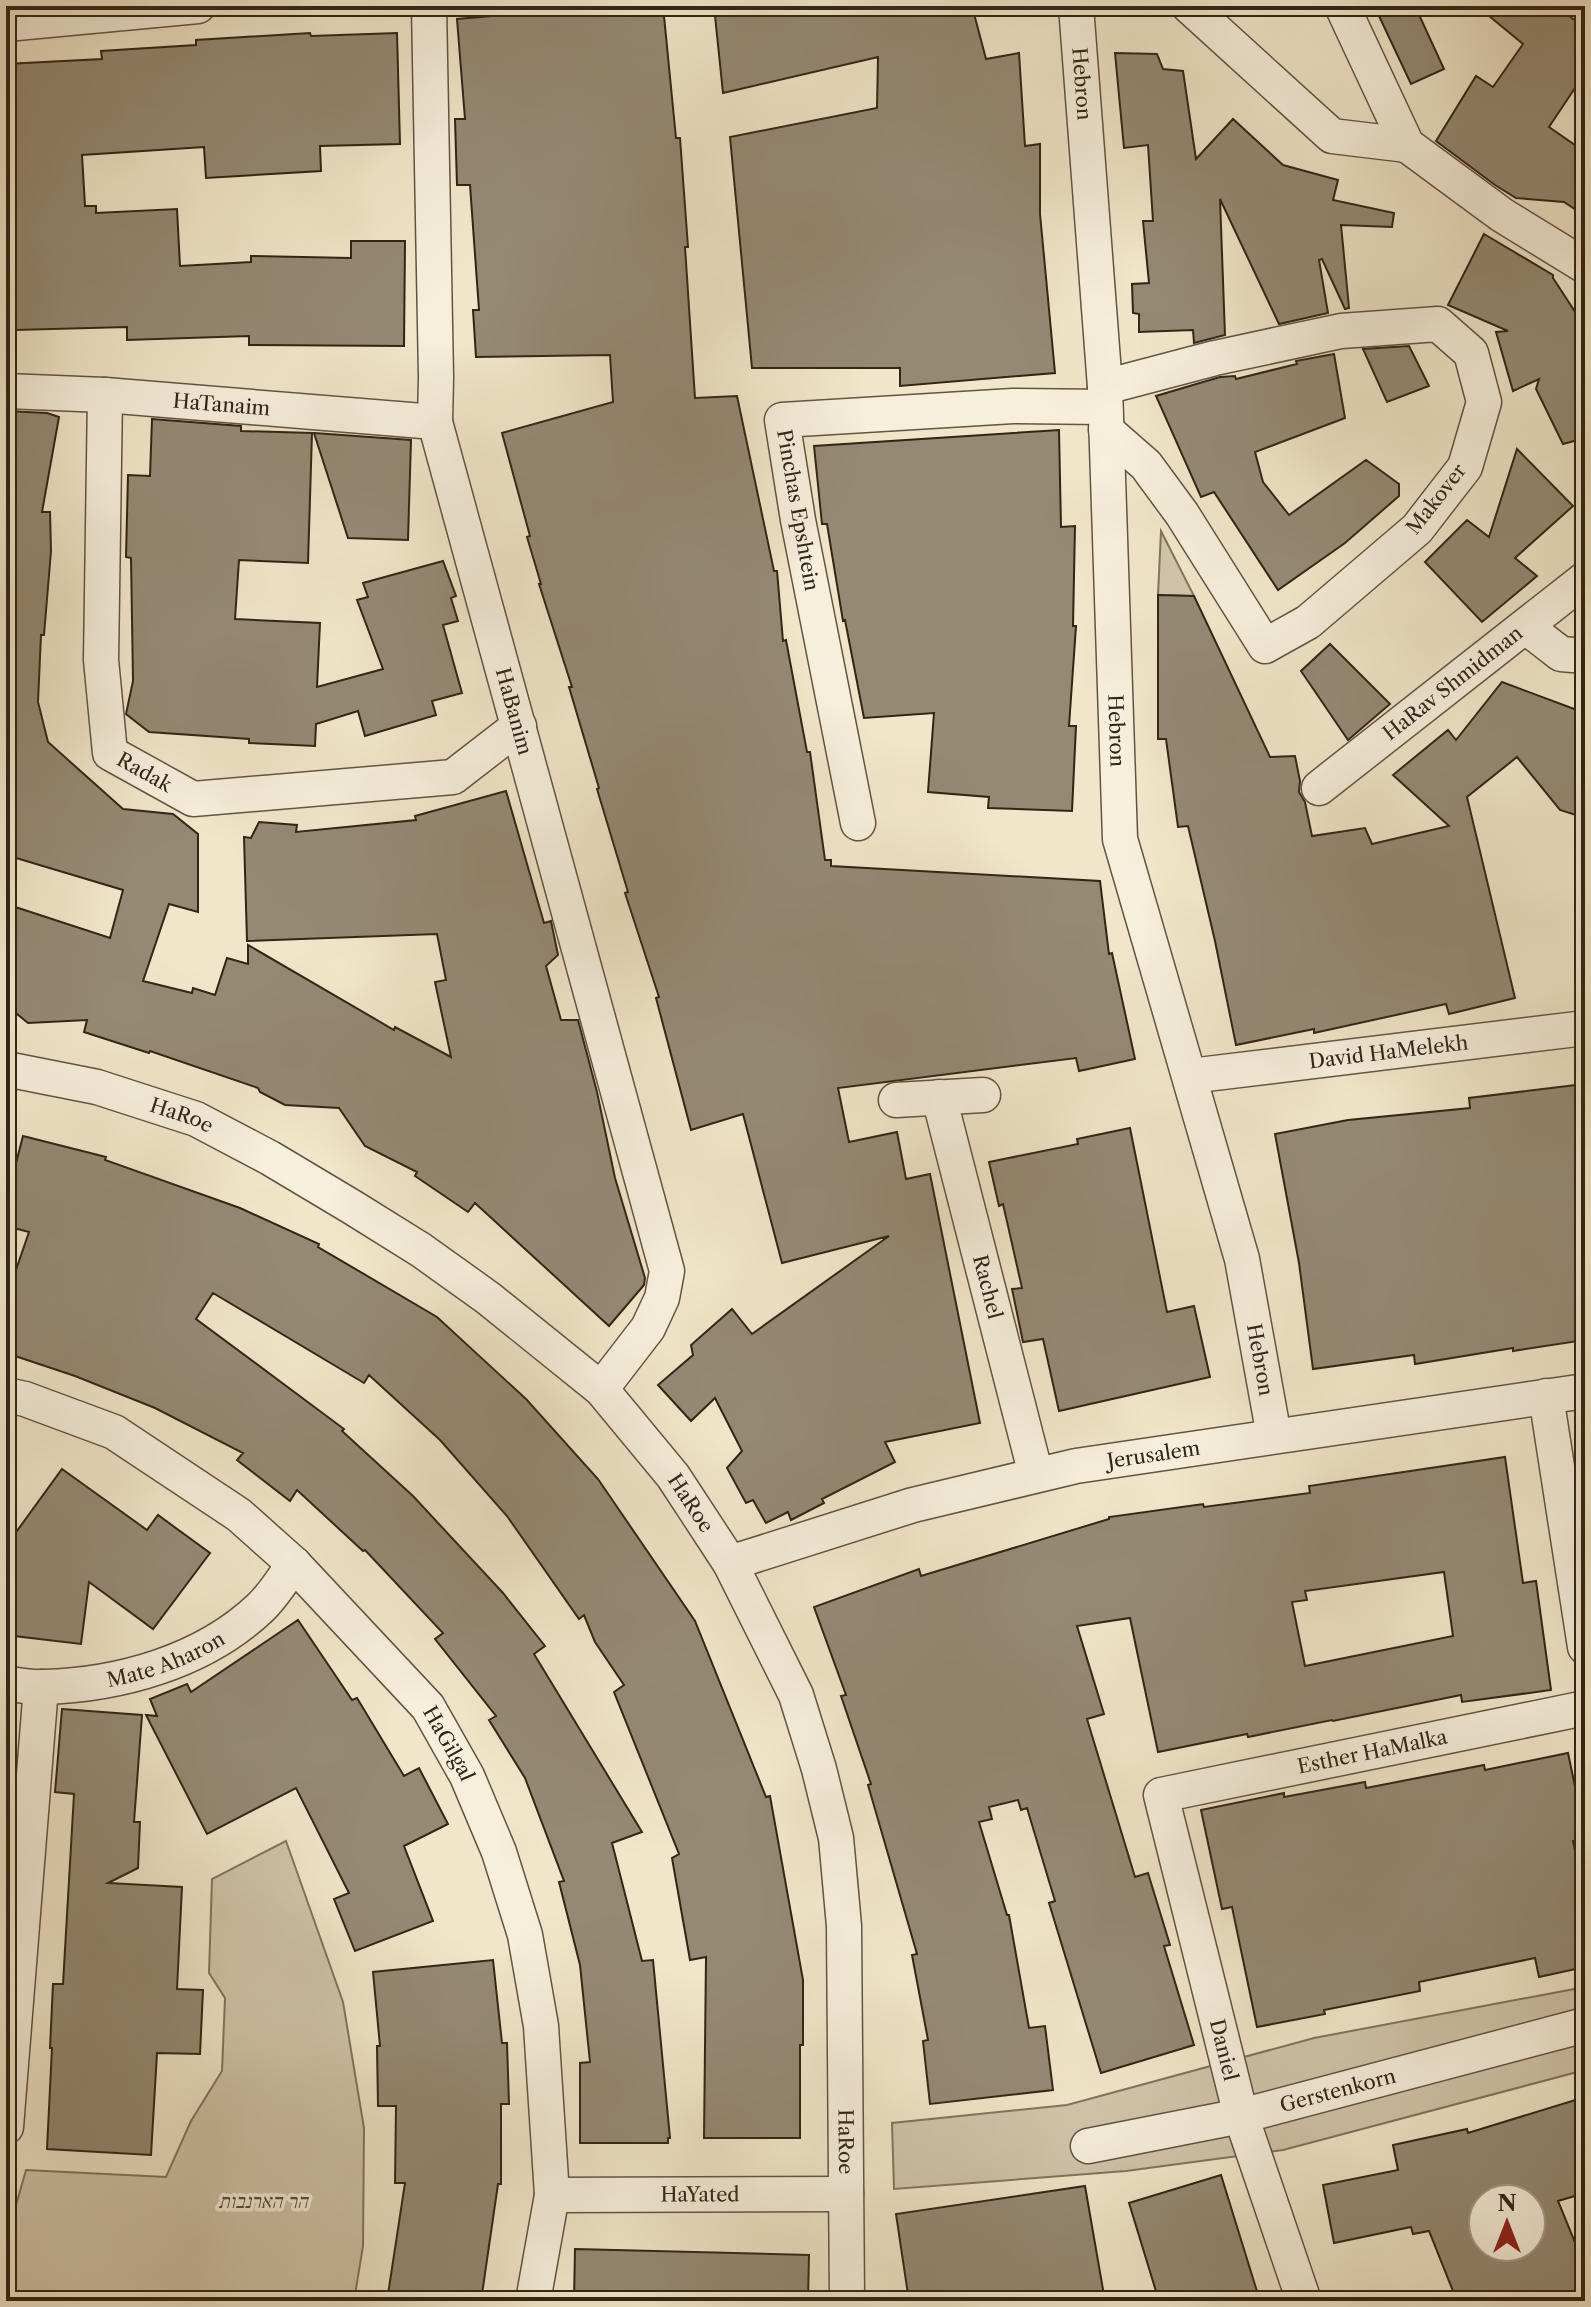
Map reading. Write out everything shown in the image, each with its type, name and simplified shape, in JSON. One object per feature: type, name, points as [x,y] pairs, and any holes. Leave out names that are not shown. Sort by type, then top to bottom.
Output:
[{"type":"street","points":[[6,24],[140,8],[198,6]]},
{"type":"street","name":"HaBanim","points":[[429,6],[435,422],[667,1271],[662,1298],[648,1328],[601,1389]]},
{"type":"street","name":"Hebron","points":[[1076,6],[1105,408],[1120,839],[1242,1259],[1274,1436]]},
{"type":"street","points":[[1189,6],[1332,136],[1407,145]]},
{"type":"street","points":[[1342,6],[1407,145],[1502,215],[1585,266]]},
{"type":"street","name":"Makover","points":[[1438,324],[1471,353],[1484,402],[1465,467],[1417,529],[1308,622],[1265,646],[1182,514],[1105,408],[1215,358],[1341,331],[1438,324]]},
{"type":"street","name":"HaTanaim","points":[[6,391],[105,395],[435,422]]},
{"type":"street","name":"Radak","points":[[105,395],[101,660],[110,753],[193,799],[453,777],[519,726]]},
{"type":"street","name":"Pinchas Epshtein","points":[[858,823],[801,535],[782,420],[1013,406],[1105,408]]},
{"type":"street","name":"HaRav Shmidman","points":[[1319,788],[1585,579]]},
{"type":"street","points":[[1526,627],[1561,654],[1585,656]]},
{"type":"street","name":"David HaMelekh","points":[[1190,1076],[1585,1028]]},
{"type":"street","name":"HaRoe","points":[[6,1069],[97,1087],[196,1119],[270,1158],[421,1250],[488,1298],[601,1389],[673,1476],[730,1563],[796,1695],[836,1838],[844,1926],[847,2301]]},
{"type":"street","points":[[896,1100],[983,1095]]},
{"type":"street","name":"Rachel","points":[[939,1097],[1036,1475]]},
{"type":"street","name":"Jerusalem","points":[[730,1563],[913,1505],[1076,1466],[1585,1391]]},
{"type":"street","name":"HaGilgal","points":[[6,1395],[114,1432],[239,1515],[294,1564],[428,1707],[467,1776],[499,1852],[525,1935],[541,2026],[552,2195],[533,2301]]},
{"type":"street","points":[[1546,1396],[1585,1647]]},
{"type":"street","name":"Mate Aharon","points":[[6,1683],[41,1687],[127,1678],[194,1653],[235,1628],[261,1607],[294,1564]]},
{"type":"street","points":[[6,2127],[41,1687]]},
{"type":"street","name":"Esther HaMalka","points":[[1161,1795],[1585,1708]]},
{"type":"street","name":"Daniel","points":[[1161,1795],[1241,2116],[1304,2301]]},
{"type":"street","name":"Gerstenkorn","points":[[1088,2146],[1241,2116],[1585,2025]]},
{"type":"street","name":"HaYated","points":[[552,2195],[846,2194]]},
{"type":"green space","points":[[1161,531],[1194,596],[1158,595]]},
{"type":"green space","name":"הר הארנבות","points":[[286,1841],[343,2002],[364,2128],[363,2246],[354,2301],[6,2301],[6,2240],[26,2170],[166,2177],[191,2121],[222,2071],[225,1998],[209,1973],[212,1879]]},
{"type":"green space","points":[[1585,1987],[1585,2070],[1283,2150],[1126,2171],[894,2189],[892,2123],[1067,2105],[1314,2038]]},
{"type":"building","points":[[614,6],[663,6],[676,138],[680,138],[695,398],[737,396],[774,571],[777,571],[783,641],[786,640],[807,752],[810,752],[825,860],[831,860],[831,866],[1100,881],[1109,954],[1112,953],[1135,1059],[1079,1071],[1076,1058],[838,1088],[849,1142],[897,1132],[906,1179],[930,1174],[980,1423],[885,1442],[895,1462],[822,1499],[824,1503],[791,1520],[788,1512],[766,1523],[753,1500],[746,1503],[727,1468],[742,1451],[715,1398],[691,1421],[658,1385],[693,1355],[691,1345],[732,1309],[752,1334],[889,1236],[782,1263],[743,1114],[691,1130],[656,998],[659,997],[625,893],[628,892],[569,687],[572,687],[539,584],[527,537],[530,536],[502,433],[613,402],[610,355],[476,357],[473,310],[479,310],[470,185],[457,185],[455,119],[465,119],[457,19]]},
{"type":"building","points":[[714,6],[972,6],[986,59],[1019,53],[1025,146],[1040,144],[1040,214],[1055,373],[900,386],[900,368],[752,368],[730,137],[877,108],[878,57],[723,93]]},
{"type":"building","points":[[1401,6],[1415,6],[1444,69],[1411,84],[1379,16]]},
{"type":"building","points":[[1477,6],[1554,6],[1585,27],[1585,73],[1549,127],[1585,152],[1585,216],[1564,202],[1516,198],[1436,141],[1476,76],[1493,87],[1523,44]]},
{"type":"building","points":[[310,33],[311,36],[397,33],[400,144],[320,146],[321,171],[206,178],[204,147],[82,155],[85,206],[96,206],[96,213],[177,209],[180,266],[251,262],[251,256],[351,258],[351,241],[405,241],[404,346],[249,345],[249,336],[127,340],[127,327],[15,330],[10,172],[6,172],[6,64],[102,59],[101,51],[196,45],[196,40]]},
{"type":"building","points":[[1115,53],[1157,54],[1163,69],[1183,71],[1196,159],[1233,119],[1283,165],[1338,180],[1333,200],[1394,213],[1392,227],[1341,225],[1349,308],[1345,309],[1322,259],[1319,260],[1328,313],[1279,324],[1220,199],[1225,335],[1194,343],[1193,330],[1139,332],[1139,314],[1133,313],[1132,284],[1149,283],[1143,221],[1153,221],[1148,145],[1124,148]]},
{"type":"building","points":[[1484,234],[1553,275],[1585,327],[1585,438],[1563,444],[1536,389],[1539,379],[1513,391],[1496,332],[1508,331],[1448,305]]},
{"type":"building","points":[[1409,346],[1429,386],[1387,402],[1363,349]]},
{"type":"building","points":[[1334,354],[1345,418],[1255,452],[1263,482],[1289,515],[1366,460],[1399,484],[1399,496],[1345,543],[1278,590],[1214,492],[1201,497],[1156,396],[1220,377],[1235,376],[1236,379],[1297,364],[1296,361]]},
{"type":"building","points":[[6,411],[47,413],[59,417],[42,512],[50,512],[51,551],[44,635],[41,635],[38,702],[48,742],[123,809],[173,814],[198,834],[198,912],[169,904],[143,981],[192,993],[193,988],[215,995],[227,958],[248,964],[248,945],[394,1030],[395,1027],[451,1057],[435,982],[446,980],[437,934],[247,941],[244,837],[251,838],[259,822],[297,825],[296,832],[416,820],[415,816],[506,791],[544,923],[551,921],[558,955],[546,966],[561,1020],[578,1020],[615,1178],[645,1278],[644,1285],[609,1326],[475,1203],[468,1212],[415,1176],[417,1172],[365,1146],[339,1108],[285,1105],[258,1088],[84,1032],[87,1020],[28,1023],[6,1005],[6,904],[110,938],[123,890],[6,855]]},
{"type":"building","points":[[152,419],[241,426],[241,431],[312,433],[308,563],[239,560],[235,619],[320,623],[317,687],[383,669],[357,600],[368,597],[363,583],[443,561],[456,596],[451,598],[458,621],[443,625],[462,693],[432,701],[436,715],[365,736],[358,711],[316,724],[315,746],[249,743],[249,739],[149,732],[126,714],[133,681],[131,558],[126,557],[128,475],[150,476]]},
{"type":"building","points":[[1059,430],[1061,527],[1075,526],[1073,626],[1076,626],[1069,726],[1076,726],[1072,811],[988,808],[989,797],[928,792],[934,713],[864,718],[843,621],[827,524],[822,524],[814,446]]},
{"type":"building","points":[[314,433],[411,440],[408,540],[348,538]]},
{"type":"building","points":[[1517,449],[1573,506],[1515,558],[1537,576],[1482,622],[1425,562],[1467,520],[1489,537]]},
{"type":"building","points":[[1158,595],[1194,596],[1270,757],[1295,756],[1299,792],[1305,802],[1312,836],[1365,828],[1372,844],[1449,826],[1393,775],[1448,730],[1456,740],[1502,682],[1585,713],[1585,818],[1560,810],[1517,757],[1467,797],[1515,998],[1449,1014],[1446,1004],[1314,1033],[1314,1029],[1236,1045],[1188,826],[1178,827],[1166,739],[1158,739]]},
{"type":"building","points":[[1330,644],[1390,704],[1348,740],[1301,671]]},
{"type":"building","points":[[1585,1084],[1585,1340],[1415,1364],[1414,1355],[1313,1369],[1299,1263],[1275,1134],[1348,1120],[1470,1108],[1469,1098]]},
{"type":"building","points":[[1130,1128],[1167,1312],[1194,1306],[1210,1377],[1059,1411],[1043,1339],[1023,1342],[1012,1289],[1022,1288],[1003,1204],[999,1206],[989,1162],[1078,1144],[1077,1139]]},
{"type":"building","points":[[23,1136],[106,1157],[105,1160],[240,1208],[319,1244],[318,1247],[437,1317],[526,1399],[598,1479],[695,1621],[766,1797],[770,1796],[803,1980],[800,2138],[704,2138],[706,1957],[690,1960],[672,1858],[679,1854],[614,1692],[624,1685],[595,1642],[584,1615],[579,1619],[507,1516],[440,1440],[369,1375],[364,1383],[213,1293],[196,1319],[344,1429],[342,1431],[413,1496],[503,1593],[545,1646],[534,1654],[642,1832],[612,1843],[642,1961],[653,1960],[670,2138],[668,2143],[580,2143],[580,2063],[590,2062],[580,1965],[559,1882],[564,1881],[525,1778],[489,1720],[496,1716],[435,1639],[443,1633],[365,1550],[297,1490],[290,1501],[237,1460],[243,1453],[155,1408],[6,1353],[6,1299],[29,1232],[6,1226],[6,1202]]},
{"type":"building","points":[[1505,1457],[1523,1583],[1536,1581],[1551,1690],[1462,1702],[1461,1695],[1158,1752],[1130,1618],[1077,1626],[1104,1714],[1087,1719],[1135,1877],[1148,1873],[1170,1945],[1164,1946],[1194,2045],[1101,2073],[1049,1903],[1055,1901],[1027,1808],[1021,1810],[1018,1800],[989,1807],[992,1819],[979,1822],[1009,1915],[1029,2028],[1045,2026],[1053,2090],[930,2104],[923,2041],[928,2040],[912,1955],[917,1954],[868,1785],[871,1784],[841,1696],[846,1695],[814,1607],[919,1569],[921,1576],[1109,1517],[1310,1493],[1309,1486]],"holes":[[[1444,1572],[1453,1636],[1305,1666],[1292,1602],[1307,1600],[1305,1591]]]},
{"type":"building","points":[[62,1469],[147,1530],[158,1515],[210,1553],[153,1629],[89,1582],[81,1644],[6,1635],[6,1546]]},
{"type":"building","points":[[298,1620],[352,1700],[357,1698],[404,1776],[419,1768],[448,1824],[404,1846],[433,1921],[355,1951],[334,1899],[349,1893],[296,1788],[207,1834],[146,1715],[157,1716],[150,1699],[187,1684],[191,1692]]},
{"type":"building","points":[[62,1709],[142,1715],[134,1822],[140,1822],[138,1868],[108,1883],[182,1887],[177,1989],[203,1990],[200,2054],[157,2053],[151,2155],[47,2149],[53,1984],[63,1984],[74,1794],[55,1792]]},
{"type":"building","points":[[1568,1753],[1585,1834],[1585,1839],[1573,1841],[1585,1898],[1585,1967],[1539,1977],[1535,1958],[1419,1982],[1420,1991],[1257,2027],[1232,1907],[1222,1909],[1201,1810],[1284,1793],[1284,1797],[1365,1782],[1366,1788],[1484,1765],[1485,1770]]},
{"type":"building","points":[[493,1960],[502,2043],[507,2043],[509,2104],[501,2104],[501,2184],[498,2184],[481,2301],[387,2301],[405,2183],[395,2183],[396,2106],[378,2106],[377,2046],[380,2046],[373,1972]]},
{"type":"building","points":[[1585,2097],[1585,2193],[1558,2201],[1585,2267],[1585,2295],[1569,2301],[1457,2301],[1429,2231],[1413,2234],[1411,2227],[1334,2243],[1323,2185],[1398,2170],[1393,2145],[1467,2129],[1468,2133]]},
{"type":"building","points":[[1221,2175],[1260,2301],[1159,2301],[1129,2203]]},
{"type":"building","points":[[1085,2186],[1105,2301],[909,2301],[896,2214]]},
{"type":"building","points":[[575,2249],[809,2255],[808,2301],[574,2301]]}]
